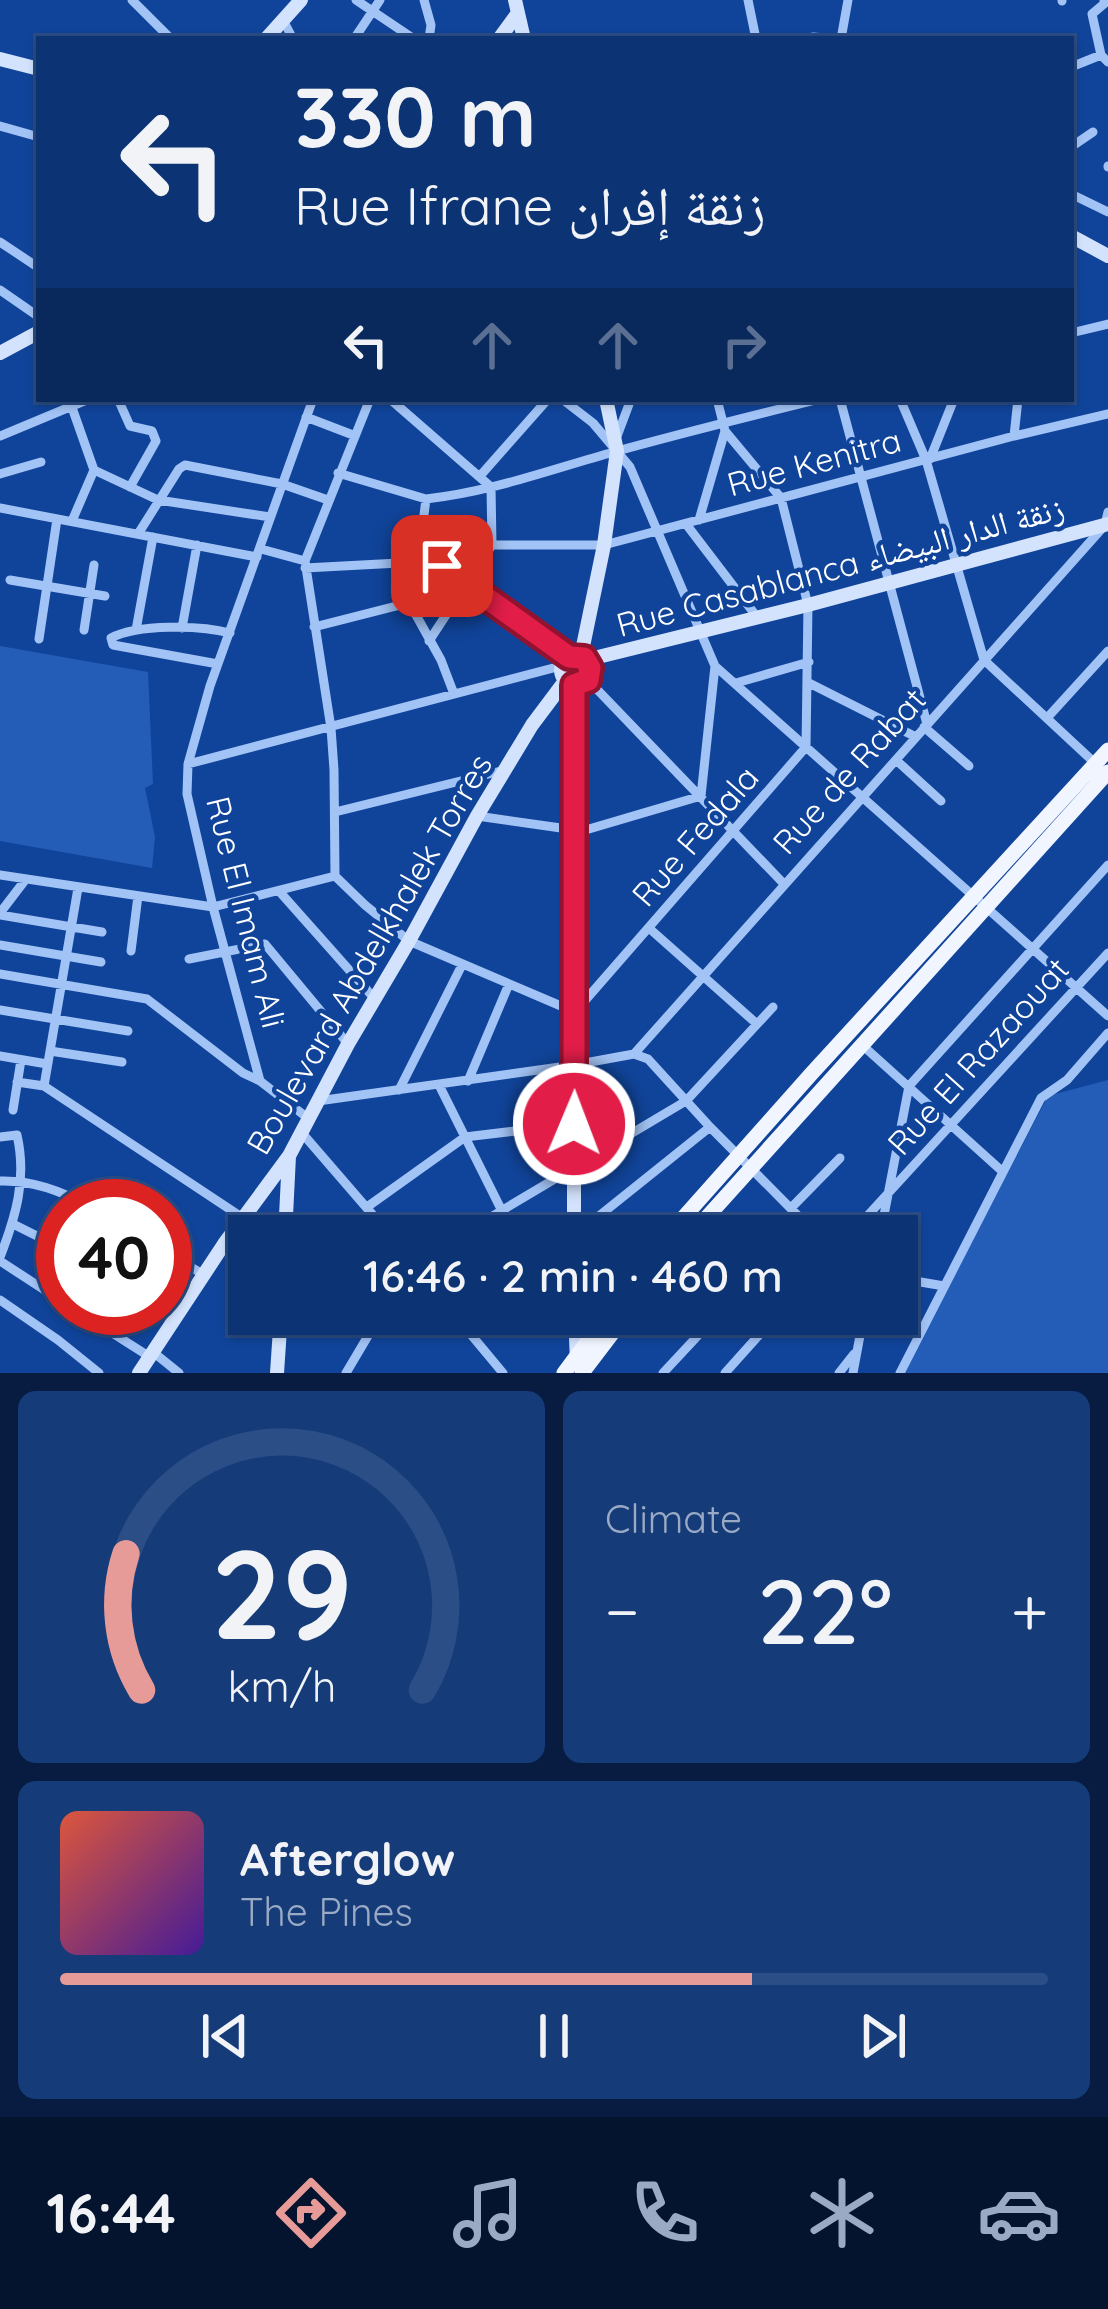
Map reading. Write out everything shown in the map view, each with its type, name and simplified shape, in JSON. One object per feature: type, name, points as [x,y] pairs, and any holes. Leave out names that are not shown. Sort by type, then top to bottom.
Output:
[{"type":"main road","points":[[686,1215],[737,1155],[1105,767]]},
{"type":"main road","points":[[709,1215],[980,901]]},
{"type":"main road","points":[[579,1368],[597,1335]]},
{"type":"main road","points":[[564,1373],[579,1368],[608,1335]]},
{"type":"street","points":[[132,0],[168,36]]},
{"type":"street","points":[[269,36],[301,0]]},
{"type":"street","points":[[356,0],[410,36]]},
{"type":"street","points":[[356,36],[380,0]]},
{"type":"street","points":[[424,0],[429,36]]},
{"type":"street","points":[[748,0],[755,36]]},
{"type":"street","points":[[841,36],[848,0]]},
{"type":"street","points":[[1074,66],[1104,53],[1092,14],[1104,0]]},
{"type":"street","points":[[501,36],[517,7]]},
{"type":"street","points":[[284,20],[291,36]]},
{"type":"street","points":[[0,58],[36,68]]},
{"type":"street","points":[[0,126],[36,135]]},
{"type":"street","points":[[1074,145],[1093,132]]},
{"type":"street","points":[[1074,195],[1108,212]]},
{"type":"street","points":[[1074,238],[1108,256]]},
{"type":"street","points":[[0,242],[36,266]]},
{"type":"street","points":[[0,290],[36,315]]},
{"type":"street","points":[[1074,332],[1108,323]]},
{"type":"street","points":[[0,353],[36,334]]},
{"type":"street","points":[[119,402],[130,426],[152,431],[156,438],[130,487]]},
{"type":"street","points":[[188,764],[195,730],[312,402]]},
{"type":"street","points":[[369,402],[305,565],[331,728],[335,876],[409,941],[575,1012]]},
{"type":"street","points":[[394,402],[491,487],[492,545],[429,641]]},
{"type":"street","points":[[480,476],[545,402]]},
{"type":"street","points":[[566,402],[616,446],[634,474],[715,666],[701,796]]},
{"type":"street","points":[[607,402],[616,446]]},
{"type":"street","points":[[574,1215],[575,669],[604,545],[616,446],[631,402]]},
{"type":"street","points":[[718,402],[724,427],[781,498],[808,604],[806,747]]},
{"type":"street","points":[[338,473],[426,499],[491,487],[616,446],[724,427],[810,402]]},
{"type":"street","points":[[841,402],[890,582],[923,729]]},
{"type":"street","points":[[901,402],[928,459],[983,660],[1105,767]]},
{"type":"street","points":[[928,459],[953,402]]},
{"type":"street","points":[[1014,436],[1018,402]]},
{"type":"street","points":[[0,436],[71,403],[94,470],[72,521]]},
{"type":"street","name":"Rue Kenitra","points":[[492,545],[604,545],[1108,414]]},
{"type":"street","points":[[306,417],[353,435]]},
{"type":"street","points":[[699,520],[724,427]]},
{"type":"street","points":[[0,474],[40,462]]},
{"type":"street","points":[[138,534],[185,465],[282,484],[328,500]]},
{"type":"street","points":[[94,470],[158,500],[270,517]]},
{"type":"street","points":[[426,499],[417,620],[454,694]]},
{"type":"street","points":[[0,508],[305,565],[419,557],[467,584],[575,669],[784,884]]},
{"type":"street","points":[[39,638],[58,519]]},
{"type":"street","name":"Rue Casablanca زنقة الدار البيضاء","points":[[188,764],[418,702],[575,669],[1107,520]]},
{"type":"street","name":"Rue de Rabat","points":[[634,1054],[1107,520]]},
{"type":"street","points":[[686,524],[757,617]]},
{"type":"street","points":[[136,630],[153,537]]},
{"type":"street","points":[[182,628],[197,545]]},
{"type":"street","points":[[84,630],[94,566]]},
{"type":"street","points":[[10,580],[105,596]]},
{"type":"street","points":[[314,627],[416,601]]},
{"type":"street","points":[[218,664],[111,644],[112,636],[182,628],[230,633]]},
{"type":"street","points":[[1047,718],[1108,651]]},
{"type":"street","points":[[736,682],[809,662]]},
{"type":"street","points":[[715,666],[1108,1016]]},
{"type":"street","name":"Boulevard Abdelkhalek Torres","points":[[245,1215],[289,1156],[348,1044],[532,725],[575,669]]},
{"type":"street","points":[[809,683],[923,729],[969,766]]},
{"type":"street","name":"Rue Fedala","points":[[575,1012],[806,747]]},
{"type":"street","points":[[896,760],[941,801]]},
{"type":"street","name":"Rue El Imam Ali","points":[[188,764],[187,794],[260,1081]]},
{"type":"street","points":[[335,812],[506,770]]},
{"type":"street","points":[[478,816],[575,830],[701,796]]},
{"type":"street","points":[[884,1215],[909,1086],[1108,865]]},
{"type":"street","points":[[0,875],[214,907],[335,876]]},
{"type":"street","points":[[26,879],[0,914],[102,932]]},
{"type":"street","points":[[44,1087],[78,888]]},
{"type":"street","points":[[279,891],[374,998]]},
{"type":"street","points":[[131,951],[138,896]]},
{"type":"street","points":[[650,929],[757,1024]]},
{"type":"street","points":[[189,959],[265,944],[348,1044]]},
{"type":"street","points":[[0,945],[101,962]]},
{"type":"street","name":"Rue El Razaouat","points":[[869,1215],[1108,953]]},
{"type":"street","points":[[400,1090],[462,965]]},
{"type":"street","points":[[0,974],[147,999],[260,1081],[305,1126],[374,1215]]},
{"type":"street","points":[[469,1081],[508,983]]},
{"type":"street","points":[[493,1215],[686,1101],[773,1006]]},
{"type":"street","points":[[0,1010],[128,1031]]},
{"type":"street","points":[[900,1373],[1042,1098],[1066,1080],[1108,1033]]},
{"type":"street","points":[[861,1044],[1003,1172]]},
{"type":"street","points":[[50,1051],[122,1062]]},
{"type":"street","points":[[318,1101],[634,1054],[648,1059],[798,1215]]},
{"type":"street","points":[[0,1056],[47,1064]]},
{"type":"street","points":[[13,1110],[21,1060]]},
{"type":"street","points":[[17,1082],[44,1087],[238,1215]]},
{"type":"street","points":[[440,1085],[501,1210]]},
{"type":"street","points":[[367,1207],[465,1136],[574,1124]]},
{"type":"street","points":[[600,1215],[710,1127]]},
{"type":"street","points":[[0,1137],[17,1135],[22,1181],[0,1259],[36,1283]]},
{"type":"street","points":[[286,1215],[289,1156]]},
{"type":"street","points":[[791,1208],[840,1158]]},
{"type":"street","points":[[0,1181],[36,1185]]},
{"type":"street","points":[[13,1224],[36,1236]]},
{"type":"street","name":"Boulevard Abdelkhalek Torres","points":[[139,1373],[228,1240]]},
{"type":"street","points":[[192,1267],[205,1275]]},
{"type":"street","points":[[918,1281],[944,1286]]},
{"type":"street","points":[[0,1300],[99,1373]]},
{"type":"street","points":[[118,1335],[179,1373]]},
{"type":"street","points":[[278,1373],[280,1335]]},
{"type":"street","points":[[346,1373],[369,1335]]},
{"type":"street","points":[[471,1335],[503,1373]]},
{"type":"street","points":[[577,1335],[579,1368]]},
{"type":"street","points":[[663,1373],[698,1335]]},
{"type":"street","points":[[725,1373],[759,1335]]},
{"type":"street","points":[[853,1373],[861,1335]]},
{"type":"street","points":[[839,1373],[858,1349]]},
{"type":"shaded area","points":[[0,646],[148,672],[153,784],[145,788],[155,837],[152,868],[0,841]]},
{"type":"shaded area","points":[[1108,1080],[1108,1373],[903,1373],[1048,1096]]},
{"type":"route","points":[[442,566],[569,657],[589,663],[588,680],[574,685],[574,1124]]}]
